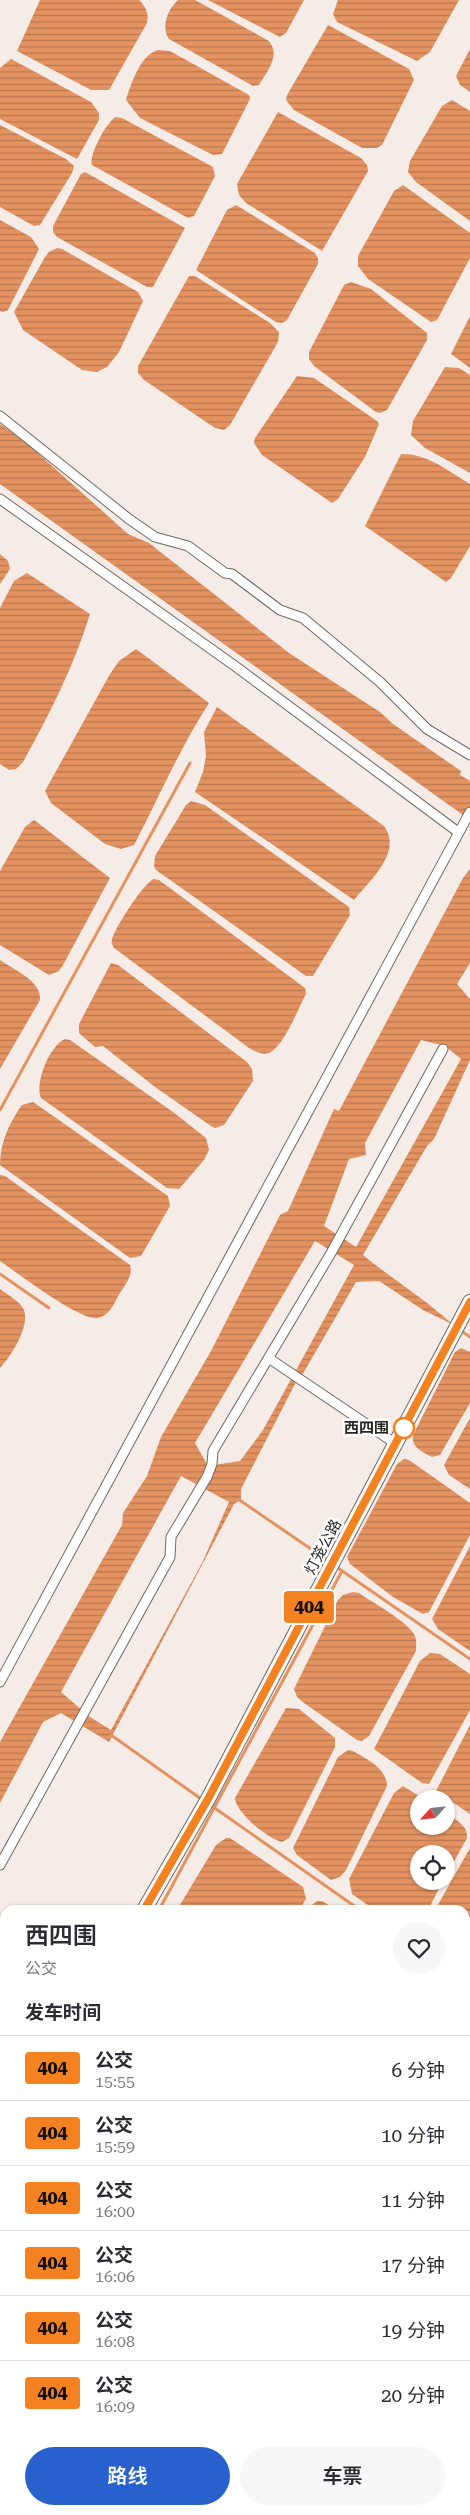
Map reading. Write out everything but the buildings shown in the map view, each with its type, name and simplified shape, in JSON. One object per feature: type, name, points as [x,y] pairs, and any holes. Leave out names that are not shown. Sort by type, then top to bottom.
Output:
[{"type":"street","points":[[0,416],[129,520],[155,537],[188,546],[226,573],[232,574],[280,610],[303,618],[380,682],[427,728],[470,754]]},
{"type":"street","points":[[0,499],[235,666],[458,832]]},
{"type":"street","points":[[0,1682],[470,812]]},
{"type":"street","points":[[0,1865],[78,1727],[170,1557],[170,1537],[207,1477],[212,1464],[213,1451],[342,1235],[443,1049]]},
{"type":"street","name":"灯笼公路","points":[[147,1905],[206,1804],[470,1302]]},
{"type":"street","points":[[270,1359],[396,1444]]},
{"type":"shaded area","points":[[40,0],[139,0],[143,5],[147,13],[147,23],[109,90],[91,90],[17,51]]},
{"type":"shaded area","points":[[178,0],[195,0],[269,41],[274,52],[272,63],[259,85],[253,86],[169,39],[165,29],[166,19]]},
{"type":"shaded area","points":[[208,0],[304,0],[286,33],[280,37]]},
{"type":"shaded area","points":[[338,0],[459,0],[430,52],[417,61],[337,22],[333,14]]},
{"type":"shaded area","points":[[328,25],[409,69],[414,80],[382,145],[377,148],[362,148],[294,110],[286,100],[287,95]]},
{"type":"shaded area","points":[[470,49],[470,92],[460,85],[456,76]]},
{"type":"shaded area","points":[[158,50],[170,51],[249,95],[250,99],[222,154],[213,155],[140,118],[126,100],[141,64]]},
{"type":"shaded area","points":[[11,59],[91,102],[99,113],[99,120],[77,159],[0,119],[0,68]]},
{"type":"shaded area","points":[[452,100],[470,111],[470,221],[416,182],[408,172],[410,161],[442,106]]},
{"type":"shaded area","points":[[278,112],[361,158],[367,165],[368,171],[322,251],[246,203],[239,195],[237,184]]},
{"type":"shaded area","points":[[116,117],[122,118],[213,167],[215,176],[194,216],[188,218],[92,165],[93,154],[99,139]]},
{"type":"shaded area","points":[[0,125],[66,159],[74,166],[72,173],[40,225],[34,226],[0,207]]},
{"type":"shaded area","points":[[85,172],[185,228],[153,287],[147,287],[57,237],[53,232],[53,226],[81,174]]},
{"type":"shaded area","points":[[403,185],[470,233],[470,258],[437,320],[431,322],[368,279],[358,266],[358,256],[394,191]]},
{"type":"shaded area","points":[[236,205],[315,253],[318,258],[318,264],[287,320],[282,323],[276,322],[196,270],[227,210]]},
{"type":"shaded area","points":[[0,220],[31,237],[39,249],[8,310],[3,312],[0,311]]},
{"type":"shaded area","points":[[57,248],[62,249],[138,292],[143,301],[119,352],[107,367],[97,372],[82,370],[23,330],[14,312],[45,257],[49,252]]},
{"type":"shaded area","points":[[189,276],[195,276],[270,323],[279,332],[278,342],[230,425],[224,430],[215,428],[144,380],[138,373],[138,366]]},
{"type":"shaded area","points":[[351,282],[371,289],[427,333],[427,340],[387,410],[380,413],[376,412],[314,366],[309,359],[309,352],[344,285]]},
{"type":"shaded area","points":[[470,316],[470,368],[451,354]]},
{"type":"shaded area","points":[[445,367],[459,368],[470,375],[470,473],[425,448],[411,435],[413,421]]},
{"type":"shaded area","points":[[297,376],[314,378],[379,424],[365,457],[338,499],[332,503],[262,455],[254,443],[255,438]]},
{"type":"shaded area","points":[[0,424],[23,440],[128,534],[149,543],[289,653],[380,712],[393,724],[461,771],[460,775],[470,781],[470,820],[0,484]]},
{"type":"shaded area","points":[[401,454],[420,456],[470,484],[470,546],[451,578],[446,582],[365,526]]},
{"type":"shaded area","points":[[0,554],[8,561],[10,569],[0,584]]},
{"type":"shaded area","points":[[27,573],[90,614],[69,671],[42,726],[23,762],[16,769],[9,770],[0,764],[0,608],[14,581]]},
{"type":"shaded area","points":[[136,649],[209,703],[179,755],[134,845],[121,849],[105,844],[51,803],[45,791],[110,674],[119,661]]},
{"type":"shaded area","points":[[217,707],[384,826],[389,836],[390,846],[387,856],[376,875],[354,900],[195,792],[203,772],[206,756],[204,732]]},
{"type":"shaded area","points":[[191,801],[205,805],[349,907],[350,915],[313,976],[306,976],[156,870],[154,866],[155,856],[186,805]]},
{"type":"shaded area","points":[[34,820],[110,878],[63,965],[59,971],[49,975],[0,945],[0,871],[25,827]]},
{"type":"shaded area","points":[[470,869],[470,963],[457,984],[470,999],[470,1060],[434,1139],[427,1146],[363,1255],[452,1324],[423,1310],[379,1281],[356,1282],[301,1377],[296,1382],[241,1489],[241,1500],[234,1504],[109,1742],[61,1713],[43,1722],[0,1803],[0,1742],[122,1525],[123,1513],[147,1476],[161,1437],[211,1351],[280,1215],[288,1211],[334,1109],[339,1111],[463,878]],"holes":[[[421,1040],[445,1046],[461,1059],[356,1247],[324,1226],[349,1159],[366,1155],[365,1143]],[[315,1241],[354,1265],[263,1430],[240,1461],[208,1466],[195,1443]],[[181,1476],[229,1502],[202,1563],[111,1730],[90,1717],[61,1692]]]},
{"type":"shaded area","points":[[154,879],[159,880],[305,988],[306,994],[291,1025],[276,1048],[271,1052],[263,1054],[249,1048],[114,948],[112,941],[118,926],[137,896]]},
{"type":"shaded area","points":[[0,960],[26,977],[37,987],[40,1000],[0,1069]]},
{"type":"shaded area","points":[[111,963],[118,965],[247,1062],[252,1069],[253,1081],[224,1125],[215,1128],[211,1126],[155,1087],[103,1046],[95,1047],[79,1033],[79,1024]]},
{"type":"shaded area","points":[[65,1039],[70,1040],[173,1112],[206,1138],[209,1150],[204,1160],[179,1189],[167,1188],[41,1098],[39,1091],[45,1065],[54,1049]]},
{"type":"shaded area","points":[[33,1102],[168,1196],[170,1206],[141,1256],[130,1258],[0,1165],[4,1141],[13,1119],[22,1105]]},
{"type":"shaded area","points":[[0,1175],[5,1176],[130,1265],[131,1273],[108,1313],[98,1318],[78,1312],[64,1305],[0,1261]]},
{"type":"shaded area","points":[[0,1289],[20,1304],[24,1310],[25,1317],[22,1333],[0,1368]]},
{"type":"shaded area","points":[[461,1348],[470,1352],[470,1403],[440,1455],[432,1457],[416,1446],[413,1435],[455,1352]]},
{"type":"shaded area","points":[[470,1418],[470,1489],[449,1475],[444,1465]]},
{"type":"shaded area","points":[[404,1459],[409,1460],[470,1503],[470,1535],[429,1612],[423,1614],[393,1597],[350,1564],[347,1557],[397,1464]]},
{"type":"shaded area","points":[[470,1546],[470,1651],[438,1629],[432,1619]]},
{"type":"shaded area","points":[[353,1592],[359,1593],[406,1625],[415,1636],[416,1642],[416,1651],[369,1736],[362,1741],[357,1740],[304,1703],[297,1697],[294,1689],[338,1600],[343,1595]]},
{"type":"shaded area","points":[[430,1653],[440,1654],[470,1674],[470,1710],[429,1784],[422,1783],[374,1749],[420,1661]]},
{"type":"shaded area","points":[[286,1708],[299,1709],[335,1738],[335,1747],[289,1838],[282,1842],[269,1836],[253,1824],[240,1810],[235,1798]]},
{"type":"shaded area","points":[[470,1725],[470,1814],[455,1804],[455,1790],[437,1790]]},
{"type":"shaded area","points":[[348,1750],[364,1757],[380,1769],[384,1774],[387,1786],[346,1870],[340,1877],[331,1880],[297,1855],[293,1848],[338,1757]]},
{"type":"shaded area","points":[[403,1786],[410,1790],[410,1835],[455,1835],[455,1820],[466,1830],[467,1838],[455,1860],[455,1845],[410,1845],[410,1890],[438,1890],[431,1905],[368,1905],[352,1894],[349,1879],[394,1793]]},
{"type":"shaded area","points":[[226,1838],[230,1838],[303,1887],[306,1899],[302,1905],[180,1905],[216,1845]]},
{"type":"shaded area","points":[[470,1848],[470,1905],[438,1905],[446,1890],[455,1890],[455,1875]]},
{"type":"shaded area","points":[[317,1901],[322,1901],[329,1905],[312,1905]]},
{"type":"waterway","points":[[0,1110],[190,763]]},
{"type":"waterway","points":[[0,1274],[49,1308]]},
{"type":"waterway","points":[[460,1330],[470,1337]]},
{"type":"waterway","points":[[238,1499],[330,1562]]},
{"type":"waterway","points":[[335,1566],[470,1659]]},
{"type":"waterway","points":[[162,1905],[342,1571]]},
{"type":"waterway","points":[[111,1735],[204,1801]]},
{"type":"waterway","points":[[209,1804],[353,1905]]},
{"type":"bus line","name":"404","points":[[147,1905],[208,1799],[470,1302]]},
{"type":"place","name":"西四围","points":[[404,1428]]}]
